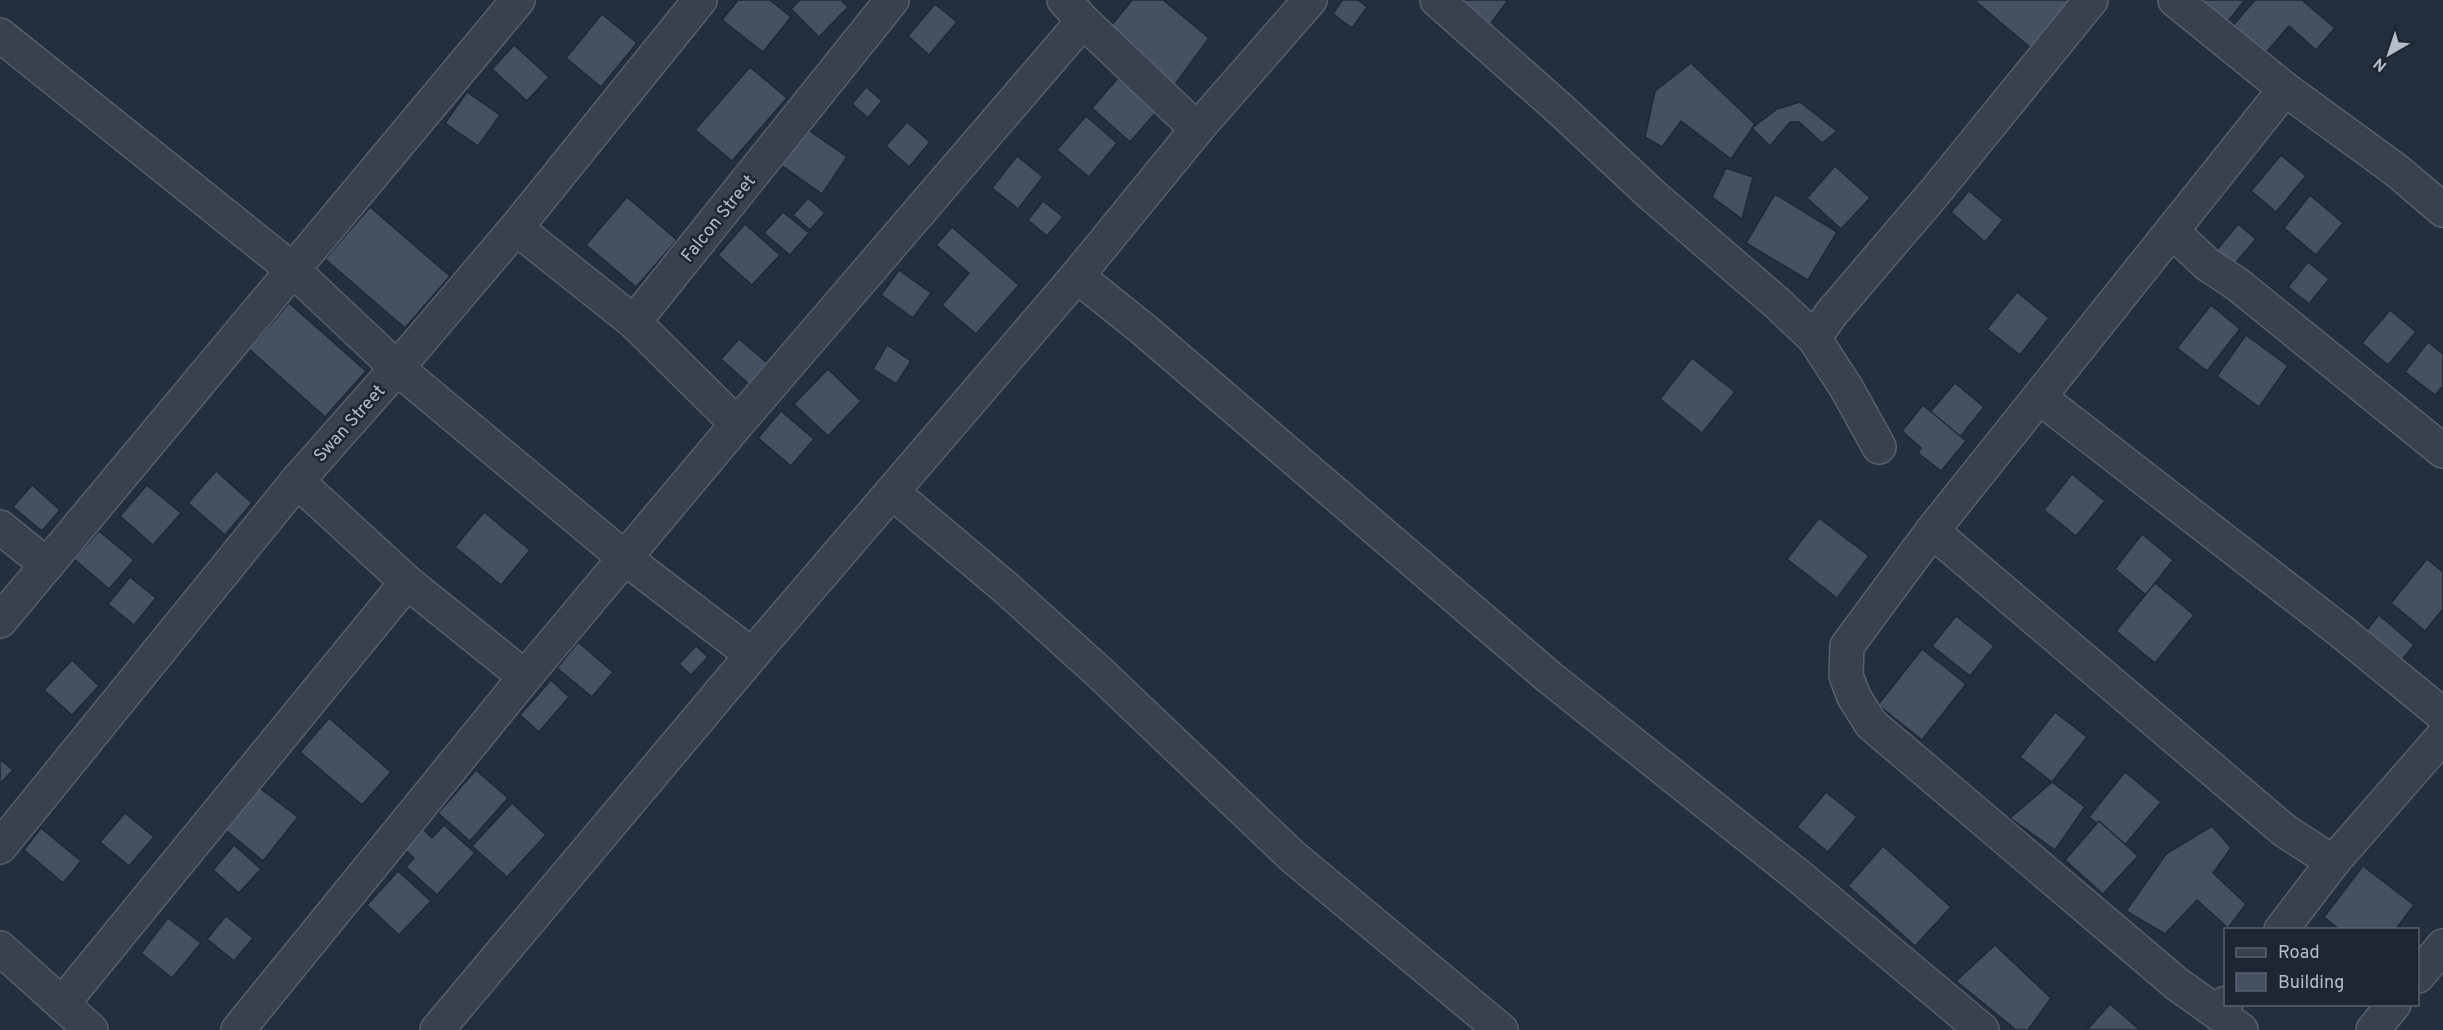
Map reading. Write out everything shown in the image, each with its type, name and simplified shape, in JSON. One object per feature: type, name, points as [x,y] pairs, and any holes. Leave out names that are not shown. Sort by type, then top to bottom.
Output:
[{"type":"street","name":"Swan Street","points":[[0,847],[297,481],[516,228],[700,0]]},
{"type":"street","name":"Falcon Street","points":[[634,322],[892,0]]},
{"type":"street","points":[[437,1030],[752,655],[1077,276],[1197,129],[1309,0]]},
{"type":"street","points":[[1437,0],[1560,109],[1652,195],[1778,303],[1814,338],[1847,389],[1879,447]]},
{"type":"street","points":[[1814,338],[1831,314],[1935,192],[2091,0]]},
{"type":"street","points":[[2175,0],[2285,88],[2396,170],[2443,210]]},
{"type":"street","points":[[0,621],[293,270],[504,5]]},
{"type":"street","points":[[244,1028],[525,677],[626,559],[1073,11],[1197,129]]},
{"type":"street","points":[[0,35],[293,270],[397,368],[626,559],[752,655]]},
{"type":"street","points":[[2228,1016],[2177,984],[1871,724],[1854,698],[1846,676],[1847,646],[1932,531],[2285,88]]},
{"type":"street","points":[[516,228],[634,322],[737,424]]},
{"type":"street","points":[[2172,231],[2207,264],[2237,284],[2443,451]]},
{"type":"street","points":[[1077,276],[1152,337],[1549,677],[1801,878],[1982,1030]]},
{"type":"street","points":[[2039,397],[2342,632],[2443,715]]},
{"type":"street","points":[[297,481],[407,582],[525,677]]},
{"type":"street","points":[[892,492],[1006,588],[1101,673],[1292,856],[1501,1030]]},
{"type":"street","points":[[0,527],[47,565]]},
{"type":"street","points":[[1932,531],[2276,824],[2332,862]]},
{"type":"street","points":[[62,1004],[407,582]]},
{"type":"street","points":[[2282,928],[2332,862],[2443,736]]},
{"type":"street","points":[[2419,975],[2443,946]]},
{"type":"street","points":[[0,948],[91,1030]]},
{"type":"street","points":[[2373,1030],[2393,1006]]},
{"type":"building","points":[[738,0],[770,0],[791,17],[763,52],[722,20]]},
{"type":"building","points":[[800,0],[841,0],[848,7],[819,37],[791,9]]},
{"type":"building","points":[[1132,0],[1163,0],[1209,38],[1173,87],[1106,32]]},
{"type":"building","points":[[1342,0],[1358,0],[1367,7],[1352,28],[1333,14]]},
{"type":"building","points":[[1460,0],[1508,0],[1486,30]]},
{"type":"building","points":[[1974,0],[2068,0],[2072,3],[2032,49]]},
{"type":"building","points":[[2190,0],[2245,0],[2224,26]]},
{"type":"building","points":[[2255,0],[2302,0],[2335,28],[2316,50],[2289,26],[2263,56],[2230,29]]},
{"type":"building","points":[[935,4],[957,22],[929,55],[908,36]]},
{"type":"building","points":[[602,14],[637,43],[601,87],[566,58]]},
{"type":"building","points":[[514,45],[549,77],[527,101],[492,69]]},
{"type":"building","points":[[1691,63],[1755,124],[1731,159],[1681,121],[1662,147],[1645,137],[1655,91]]},
{"type":"building","points":[[750,67],[787,98],[732,161],[695,130]]},
{"type":"building","points":[[1118,78],[1157,111],[1130,142],[1092,108]]},
{"type":"building","points":[[866,87],[882,101],[868,118],[852,104]]},
{"type":"building","points":[[467,92],[500,115],[478,146],[445,123]]},
{"type":"building","points":[[1800,102],[1837,131],[1822,143],[1799,122],[1790,122],[1770,146],[1752,128],[1777,109]]},
{"type":"building","points":[[1086,116],[1117,143],[1089,177],[1057,150]]},
{"type":"building","points":[[907,122],[930,142],[909,167],[886,146]]},
{"type":"building","points":[[807,129],[847,157],[822,194],[781,165]]},
{"type":"building","points":[[2281,155],[2306,176],[2276,212],[2251,191]]},
{"type":"building","points":[[1017,156],[1043,177],[1018,209],[992,188]]},
{"type":"building","points":[[1835,166],[1870,198],[1841,229],[1807,198]]},
{"type":"building","points":[[1726,168],[1753,177],[1742,219],[1712,197]]},
{"type":"building","points":[[1969,191],[2003,220],[1985,242],[1951,212]]},
{"type":"building","points":[[1775,194],[1837,232],[1808,280],[1746,243]]},
{"type":"building","points":[[2310,195],[2343,223],[2316,255],[2284,228]]},
{"type":"building","points":[[627,197],[677,240],[636,287],[586,245]]},
{"type":"building","points":[[808,198],[825,213],[810,230],[793,215]]},
{"type":"building","points":[[1043,201],[1063,217],[1047,236],[1028,220]]},
{"type":"building","points":[[370,207],[450,276],[405,328],[325,259]]},
{"type":"building","points":[[783,212],[809,233],[790,255],[764,233]]},
{"type":"building","points":[[745,224],[780,255],[752,285],[718,255]]},
{"type":"building","points":[[2238,224],[2256,239],[2232,267],[2215,252]]},
{"type":"building","points":[[952,227],[1019,285],[976,334],[942,305],[969,273],[936,245]]},
{"type":"building","points":[[2308,262],[2329,279],[2309,304],[2288,287]]},
{"type":"building","points":[[899,270],[931,293],[913,318],[881,295]]},
{"type":"building","points":[[2017,292],[2049,318],[2020,355],[1987,329]]},
{"type":"building","points":[[289,303],[366,371],[325,417],[249,349]]},
{"type":"building","points":[[2211,305],[2240,329],[2207,371],[2177,348]]},
{"type":"building","points":[[2390,310],[2416,332],[2388,365],[2362,343]]},
{"type":"building","points":[[2246,335],[2288,366],[2259,407],[2217,376]]},
{"type":"building","points":[[739,339],[771,366],[752,387],[721,359]]},
{"type":"building","points":[[2428,342],[2443,354],[2443,386],[2435,395],[2405,372]]},
{"type":"building","points":[[887,345],[911,361],[896,384],[873,369]]},
{"type":"building","points":[[1692,358],[1735,392],[1702,433],[1660,399]]},
{"type":"building","points":[[828,369],[861,401],[828,436],[794,404]]},
{"type":"building","points":[[1955,383],[1984,407],[1960,437],[1930,412]]},
{"type":"building","points":[[1923,405],[1966,441],[1941,471],[1918,453],[1921,448],[1902,431]]},
{"type":"building","points":[[781,411],[814,439],[791,466],[758,438]]},
{"type":"building","points":[[216,471],[252,503],[225,535],[188,503]]},
{"type":"building","points":[[2072,474],[2105,501],[2076,536],[2044,510]]},
{"type":"building","points":[[32,485],[60,510],[42,531],[13,507]]},
{"type":"building","points":[[147,485],[181,513],[153,545],[120,516]]},
{"type":"building","points":[[484,512],[530,550],[501,585],[455,547]]},
{"type":"building","points":[[1819,518],[1869,556],[1837,598],[1787,559]]},
{"type":"building","points":[[99,531],[134,560],[109,589],[74,559]]},
{"type":"building","points":[[2142,534],[2173,560],[2146,595],[2115,569]]},
{"type":"building","points":[[2427,559],[2443,572],[2443,609],[2425,631],[2391,603]]},
{"type":"building","points":[[130,577],[156,598],[134,625],[108,604]]},
{"type":"building","points":[[2155,583],[2194,615],[2155,663],[2116,631]]},
{"type":"building","points":[[2379,615],[2414,645],[2396,667],[2360,638]]},
{"type":"building","points":[[1956,616],[1994,646],[1970,676],[1932,646]]},
{"type":"building","points":[[578,642],[613,672],[592,697],[557,668]]},
{"type":"building","points":[[696,646],[708,657],[691,675],[679,664]]},
{"type":"building","points":[[1922,649],[1966,684],[1922,740],[1878,705]]},
{"type":"building","points":[[72,660],[99,686],[72,715],[44,690]]},
{"type":"building","points":[[551,680],[569,697],[539,732],[520,715]]},
{"type":"building","points":[[2055,712],[2087,737],[2052,782],[2020,757]]},
{"type":"building","points":[[329,718],[391,772],[362,805],[300,752]]},
{"type":"building","points":[[0,759],[13,770],[0,784]]},
{"type":"building","points":[[476,770],[508,798],[470,841],[438,813]]},
{"type":"building","points":[[2125,772],[2161,802],[2124,846],[2089,817]]},
{"type":"building","points":[[2052,782],[2085,807],[2055,850],[2010,818]]},
{"type":"building","points":[[257,786],[298,817],[263,861],[223,828]]},
{"type":"building","points":[[1826,792],[1857,817],[1828,852],[1797,827]]},
{"type":"building","points":[[512,803],[546,835],[507,877],[472,846]]},
{"type":"building","points":[[125,813],[154,837],[129,866],[100,842]]},
{"type":"building","points":[[2099,821],[2138,856],[2103,894],[2065,860]]},
{"type":"building","points":[[444,825],[475,853],[437,895],[406,867],[414,858],[402,847],[421,827],[432,838]]},
{"type":"building","points":[[2212,826],[2231,848],[2213,873],[2246,904],[2228,928],[2197,900],[2165,934],[2126,911],[2166,854]]},
{"type":"building","points":[[41,828],[81,861],[63,883],[24,850]]},
{"type":"building","points":[[234,845],[261,869],[239,893],[213,870]]},
{"type":"building","points":[[1883,846],[1951,907],[1915,946],[1848,886]]},
{"type":"building","points":[[2363,866],[2414,905],[2397,928],[2338,928],[2324,917]]},
{"type":"building","points":[[398,871],[431,901],[399,935],[367,905]]},
{"type":"building","points":[[226,916],[253,938],[234,961],[207,939]]},
{"type":"building","points":[[168,918],[201,943],[172,978],[141,953]]},
{"type":"building","points":[[1995,945],[2051,998],[2028,1030],[2016,1030],[1956,981]]},
{"type":"building","points":[[2110,1004],[2140,1030],[2087,1030]]}]
